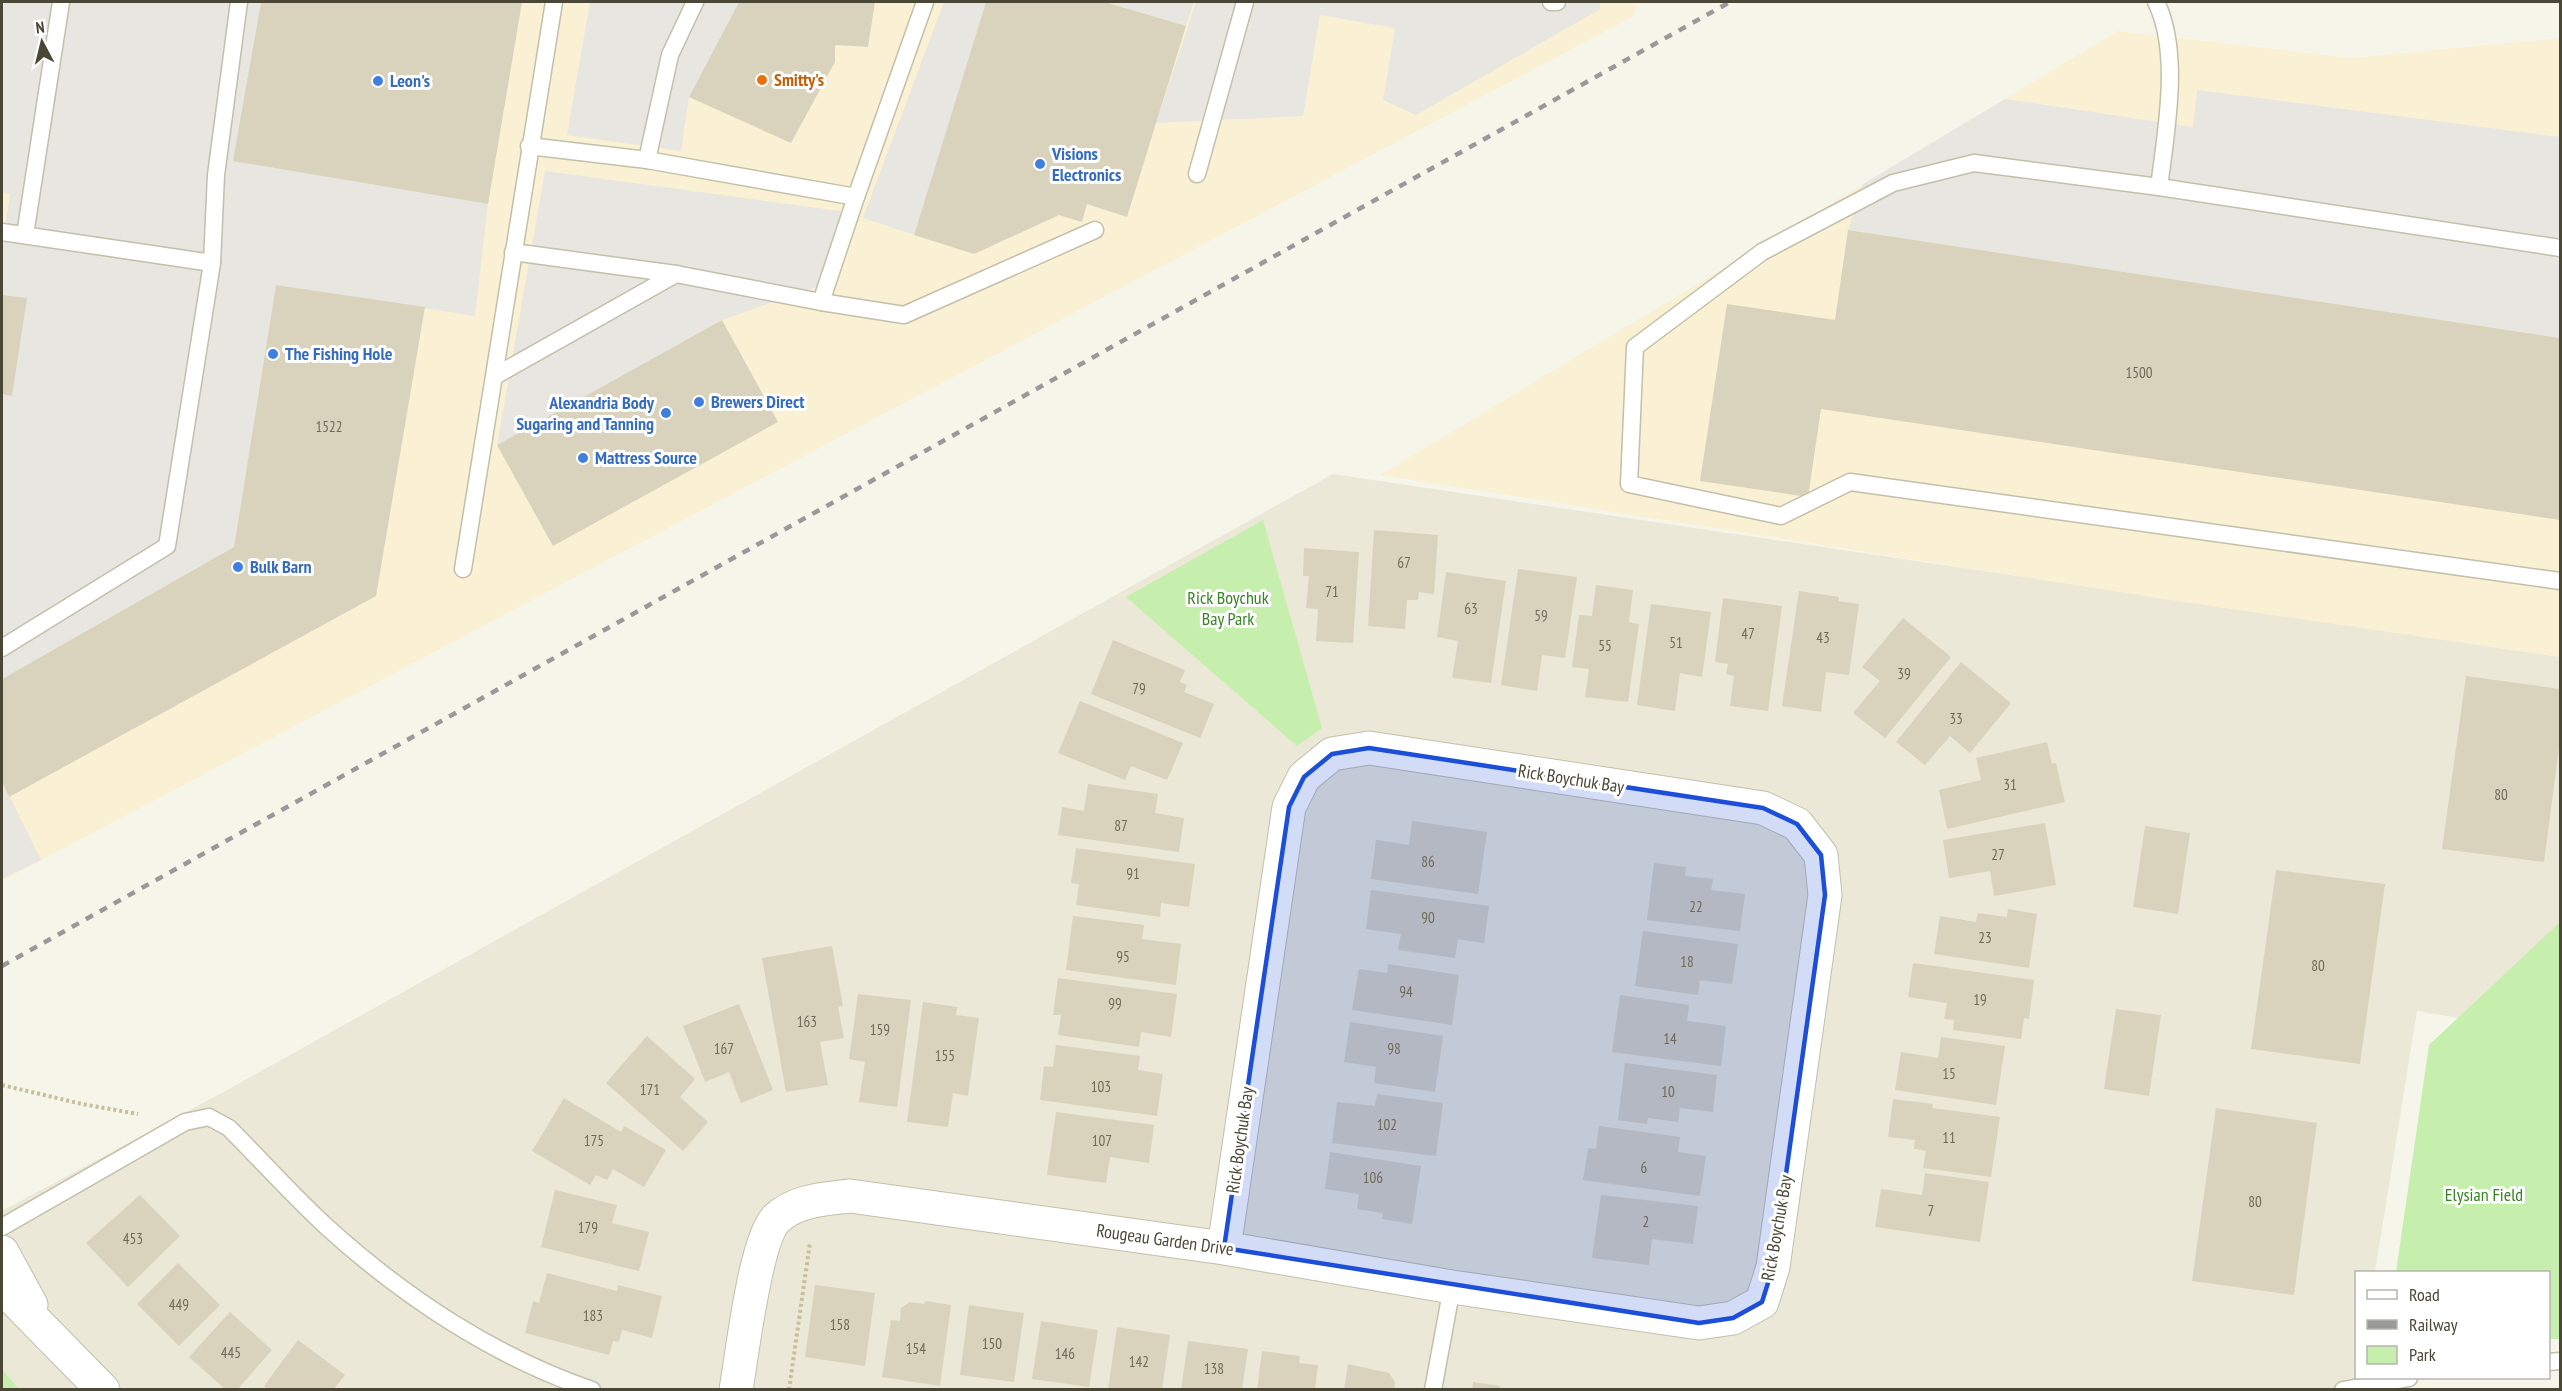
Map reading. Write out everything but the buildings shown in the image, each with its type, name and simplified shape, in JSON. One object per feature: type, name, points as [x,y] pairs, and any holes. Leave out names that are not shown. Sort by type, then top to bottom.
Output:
[{"type":"street","name":"Rick Boychuk Bay","points":[[1224,1248],[1289,807],[1304,777],[1332,754],[1369,748],[1763,808],[1797,824],[1821,855],[1825,895],[1773,1268],[1762,1302],[1733,1318]]},
{"type":"street","name":"Rougeau Garden Drive","points":[[736,1389],[760,1254],[776,1220],[806,1202],[850,1196],[1224,1248],[1452,1287],[1699,1323],[1733,1318]]},
{"type":"street","points":[[2,1252],[45,1330]]},
{"type":"street","points":[[2,1287],[103,1389]]},
{"type":"lane","points":[[25,235],[61,2]]},
{"type":"lane","points":[[2,648],[167,546],[212,263],[216,175],[239,2]]},
{"type":"lane","points":[[463,569],[495,376],[529,146],[554,2]]},
{"type":"lane","points":[[647,160],[670,55],[695,2]]},
{"type":"lane","points":[[821,302],[925,2]]},
{"type":"lane","points":[[1197,174],[1245,2]]},
{"type":"lane","points":[[2156,2],[2162,14],[2171,87],[2159,187]]},
{"type":"lane","points":[[529,146],[647,160],[856,197]]},
{"type":"lane","points":[[2560,248],[2159,187],[1974,163],[1893,183],[1762,252],[1635,347],[1629,484],[1781,516],[1850,482],[2560,581]]},
{"type":"lane","points":[[513,252],[676,274],[821,302],[904,315],[1095,230]]},
{"type":"lane","points":[[2,232],[212,263]]},
{"type":"lane","points":[[495,376],[676,274]]},
{"type":"lane","points":[[2,1227],[185,1122],[209,1117],[228,1128],[328,1228],[391,1280],[468,1333],[562,1380],[592,1389]]},
{"type":"lane","points":[[1433,1389],[1452,1287]]},
{"type":"lane","points":[[2343,1389],[2398,1379]]},
{"type":"path","points":[[2,1085],[82,1104],[139,1114]]},
{"type":"path","points":[[789,1389],[815,1200]]},
{"type":"highlighted area","points":[[1369,748],[1763,808],[1797,824],[1821,855],[1825,895],[1773,1267],[1762,1302],[1733,1318],[1699,1323],[1224,1248],[1289,807],[1304,777],[1332,754]]},
{"type":"shaded area","points":[[2,2],[1638,2],[1632,17],[2,881]]},
{"type":"shaded area","points":[[4,2],[261,2],[234,161],[488,204],[475,316],[276,285],[234,547],[2,679],[2,250],[10,194],[2,192]]},
{"type":"shaded area","points":[[590,2],[739,2],[689,97],[681,151],[567,135]]},
{"type":"shaded area","points":[[944,2],[986,2],[914,235],[863,218]]},
{"type":"shaded area","points":[[1105,2],[1194,2],[1186,26]]},
{"type":"shaded area","points":[[1196,2],[1600,2],[1600,9],[1416,115],[1383,100],[1395,28],[1320,15],[1303,116],[1156,123]]},
{"type":"shaded area","points":[[2118,31],[2352,58],[2560,38],[2560,657],[2157,598],[1380,475]]},
{"type":"shaded area","points":[[2197,90],[2560,137],[2560,338],[1848,230],[1863,184],[2005,99],[2193,127]]},
{"type":"shaded area","points":[[545,171],[847,212],[836,280],[722,320],[497,445]]},
{"type":"shaded area","points":[[1333,474],[2560,657],[2560,1035],[2417,1011],[2375,1271],[2355,1271],[2355,1379],[2357,1379],[2357,1389],[19,1389],[2,1369],[2,1211],[229,1089]]},
{"type":"shaded area","points":[[2,781],[41,860],[2,879]]},
{"type":"green space","name":"Rick Boychuk Bay Park","points":[[1263,520],[1322,728],[1297,746],[1126,597]]},
{"type":"green space","name":"Elysian Field","points":[[2560,922],[2560,1339],[2550,1339],[2550,1271],[2396,1271],[2429,1045]]},
{"type":"green space","points":[[2,1369],[19,1389],[2,1389]]},
{"type":"railway","points":[[2,966],[1730,2]]},
{"type":"place","name":"Smitty's","points":[[762,80]]},
{"type":"place","name":"Leon's","points":[[378,81]]},
{"type":"place","name":"Visions Electronics","points":[[1040,164]]},
{"type":"place","name":"The Fishing Hole","points":[[273,354]]},
{"type":"place","name":"Brewers Direct","points":[[699,402]]},
{"type":"place","name":"Alexandria Body Sugaring and Tanning","points":[[666,413]]},
{"type":"place","name":"Mattress Source","points":[[583,458]]},
{"type":"place","name":"Bulk Barn","points":[[238,567]]}]
